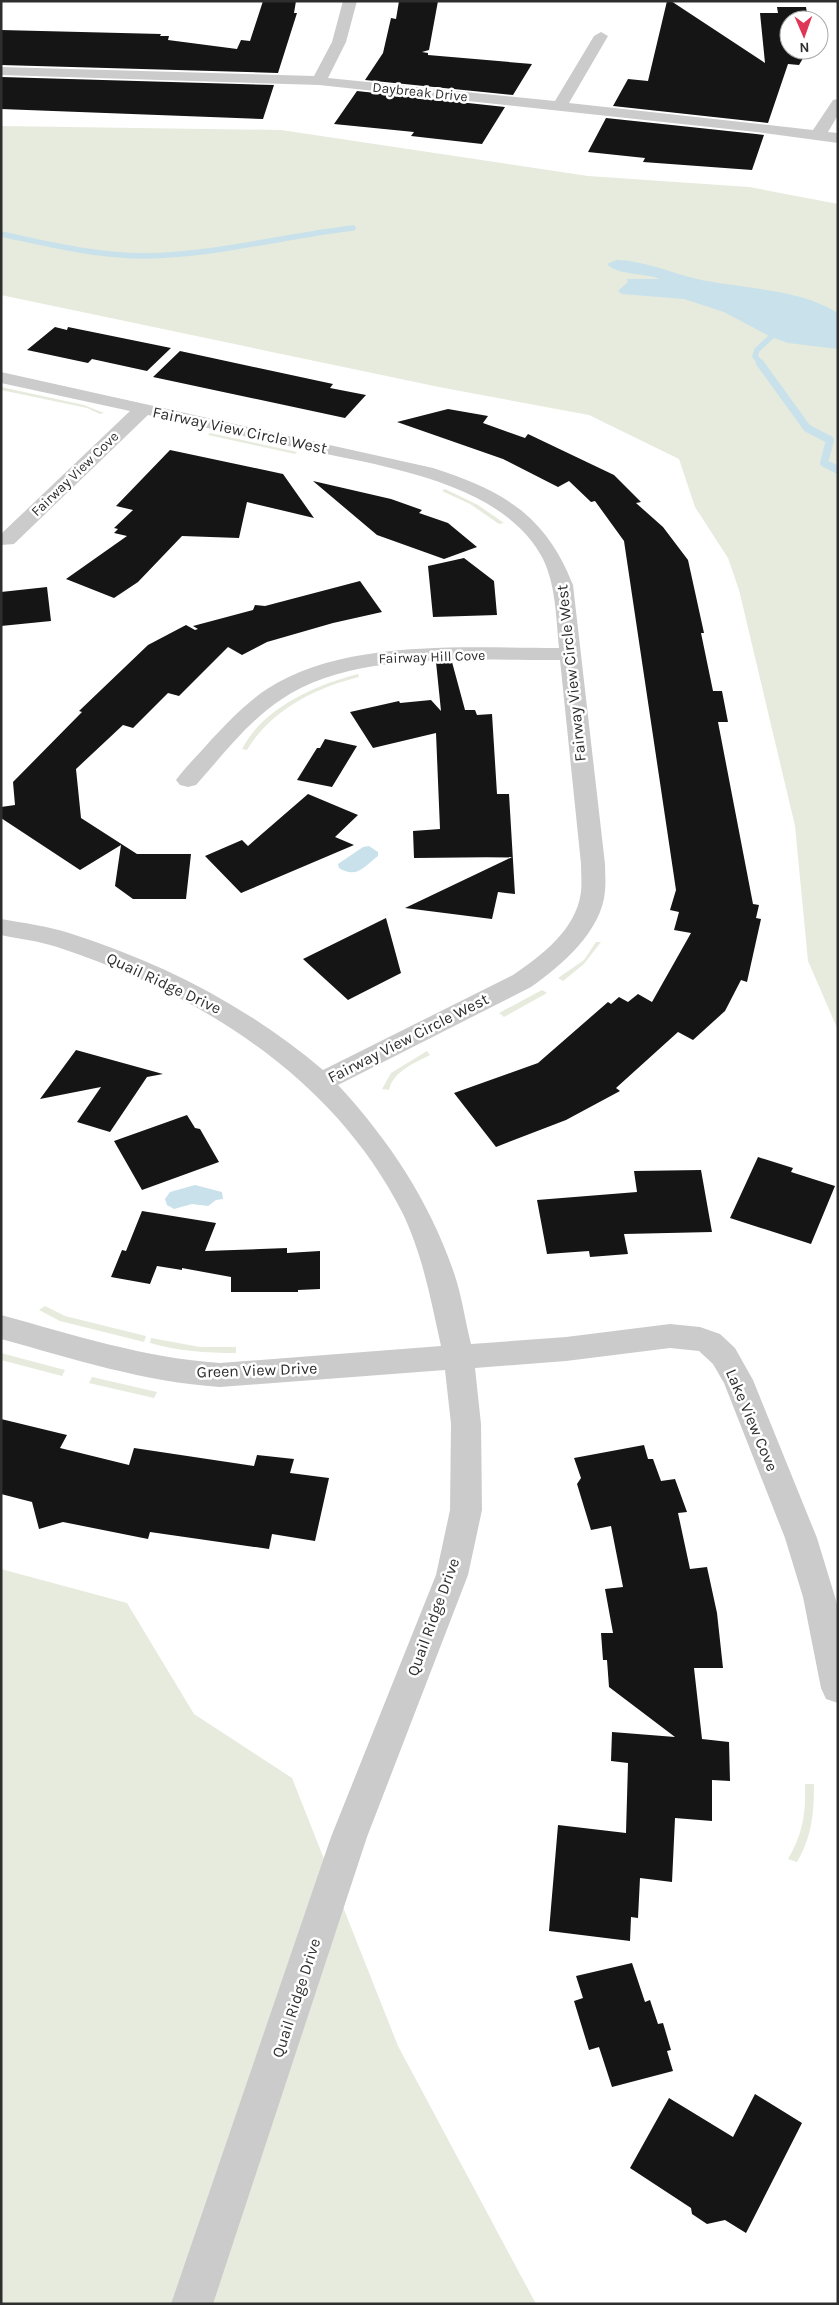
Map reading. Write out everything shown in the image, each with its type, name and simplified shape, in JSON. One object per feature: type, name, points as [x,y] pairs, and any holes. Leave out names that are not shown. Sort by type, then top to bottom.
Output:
[{"type":"street","points":[[319,81],[339,42],[350,1]]},
{"type":"street","points":[[560,106],[601,36]]},
{"type":"street","name":"Daybreak Drive","points":[[1,71],[319,81],[818,134],[838,138]]},
{"type":"street","points":[[818,134],[838,103]]},
{"type":"street","name":"Fairway View Circle West","points":[[1,377],[430,472],[495,500],[532,528],[555,562],[562,585],[594,874],[593,893],[582,922],[562,950],[522,981],[320,1082]]},
{"type":"street","name":"Fairway View Cove","points":[[7,540],[143,409]]},
{"type":"street","name":"Fairway Hill Cove","points":[[188,780],[240,724],[264,702],[287,686],[324,670],[361,661],[404,656],[569,654]]},
{"type":"street","name":"Quail Ridge Drive","points":[[1,927],[61,939],[151,974],[195,995],[238,1019],[281,1049],[320,1082],[350,1115],[392,1171],[416,1214],[440,1274],[458,1355],[466,1424],[466,1510],[452,1575],[349,1837],[192,2304]]},
{"type":"street","name":"Green View Drive","points":[[1,1327],[151,1367],[200,1374],[250,1374],[458,1355]]},
{"type":"street","name":"Lake View Cove","points":[[458,1355],[566,1348],[670,1336],[700,1339],[719,1350],[738,1380],[801,1538],[819,1597],[838,1688]]},
{"type":"shaded area","points":[[1,126],[281,130],[588,176],[749,187],[838,204],[838,1030],[808,961],[795,826],[739,590],[728,558],[695,507],[679,459],[589,415],[439,387],[1,295]]},
{"type":"shaded area","points":[[1,387],[84,405],[104,413],[100,414],[87,408],[1,390]]},
{"type":"shaded area","points":[[210,433],[297,452],[295,454],[208,435]]},
{"type":"shaded area","points":[[445,489],[478,505],[504,523],[499,524],[470,504],[442,491]]},
{"type":"shaded area","points":[[358,674],[359,677],[326,687],[281,712],[268,723],[247,750],[242,749],[251,734],[263,722],[292,700],[325,685]]},
{"type":"shaded area","points":[[596,942],[601,942],[584,964],[563,981],[558,978],[584,960]]},
{"type":"shaded area","points":[[542,990],[547,993],[504,1017],[499,1013]]},
{"type":"shaded area","points":[[427,1051],[430,1055],[400,1073],[391,1083],[389,1090],[382,1089],[391,1073]]},
{"type":"shaded area","points":[[45,1306],[65,1316],[146,1336],[144,1342],[60,1321],[39,1310]]},
{"type":"shaded area","points":[[151,1338],[200,1347],[236,1347],[236,1353],[182,1350],[150,1343]]},
{"type":"shaded area","points":[[1,1353],[65,1370],[62,1376],[1,1360]]},
{"type":"shaded area","points":[[92,1377],[157,1392],[154,1398],[89,1383]]},
{"type":"shaded area","points":[[1,1569],[127,1603],[194,1714],[292,1778],[398,2046],[536,2304],[1,2304]]},
{"type":"shaded area","points":[[805,1784],[814,1784],[813,1815],[806,1843],[797,1862],[788,1859],[800,1832],[805,1804]]},
{"type":"water","points":[[616,260],[647,264],[697,279],[770,290],[823,305],[838,313],[838,349],[788,343],[771,337],[724,312],[684,299],[622,294],[618,291],[628,282],[627,279],[660,279],[624,272],[611,268],[607,264]]},
{"type":"water","points":[[369,846],[378,852],[378,856],[364,868],[351,872],[339,868],[338,864],[363,847]]},
{"type":"water","points":[[195,1185],[222,1192],[223,1199],[216,1200],[208,1206],[192,1204],[174,1209],[167,1205],[165,1199],[170,1192]]},
{"type":"building","points":[[263,1],[296,1],[294,13],[297,13],[278,73],[1,65],[1,30],[161,34],[160,36],[169,36],[168,40],[237,49],[241,40],[250,41]]},
{"type":"building","points":[[399,1],[438,1],[429,50],[422,52],[428,53],[428,55],[532,64],[513,95],[365,80],[383,53],[391,18],[396,19]]},
{"type":"building","points":[[667,1],[671,1],[765,63],[760,13],[778,13],[777,7],[806,7],[806,10],[779,10],[779,60],[802,60],[799,65],[788,64],[768,123],[613,106],[628,79],[648,81]]},
{"type":"building","points":[[1,77],[274,85],[263,119],[1,109]]},
{"type":"building","points":[[357,91],[505,107],[482,144],[411,136],[414,132],[334,124]]},
{"type":"building","points":[[606,118],[764,135],[752,170],[643,162],[645,158],[588,152]]},
{"type":"building","points":[[55,327],[67,330],[68,327],[171,348],[147,371],[92,359],[88,363],[27,350]]},
{"type":"building","points":[[180,351],[333,384],[330,388],[366,395],[345,418],[153,377]]},
{"type":"building","points":[[448,409],[488,416],[483,423],[525,438],[528,434],[614,475],[641,502],[636,503],[663,527],[688,560],[704,633],[701,633],[713,691],[722,691],[728,722],[718,722],[753,904],[759,905],[756,918],[761,919],[747,982],[741,980],[725,1011],[693,1040],[678,1032],[616,1088],[620,1091],[566,1120],[496,1147],[454,1093],[538,1063],[608,1002],[611,1004],[619,997],[628,1002],[638,994],[652,1002],[691,933],[674,930],[679,912],[670,910],[676,890],[624,541],[595,501],[591,502],[569,481],[558,487],[503,459],[397,422]]},
{"type":"building","points":[[170,450],[283,474],[314,518],[247,502],[239,538],[182,536],[138,582],[114,598],[66,579],[127,536],[114,533],[118,529],[114,528],[133,510],[116,506]]},
{"type":"building","points":[[313,481],[391,499],[422,510],[419,513],[448,523],[477,547],[444,559],[377,535]]},
{"type":"building","points":[[464,558],[494,581],[497,615],[433,617],[428,566]]},
{"type":"building","points":[[360,581],[382,612],[333,623],[267,642],[242,655],[228,647],[179,696],[168,693],[133,728],[123,725],[76,769],[81,818],[137,854],[191,854],[186,899],[133,899],[115,886],[121,845],[80,870],[1,818],[1,807],[15,805],[13,782],[82,712],[79,711],[148,645],[186,625],[195,630],[198,629],[193,626],[253,610],[255,605],[265,606]]},
{"type":"building","points":[[47,587],[51,621],[1,626],[1,592]]},
{"type":"building","points":[[436,662],[452,662],[465,710],[475,710],[477,715],[492,714],[497,794],[509,794],[515,894],[498,892],[492,919],[405,908],[512,857],[414,858],[413,831],[440,829],[436,733],[373,748],[350,712],[399,701],[400,703],[431,700],[441,711]]},
{"type":"building","points":[[325,739],[357,746],[332,787],[297,780],[317,748],[320,748]]},
{"type":"building","points":[[308,794],[358,815],[335,837],[354,845],[241,893],[205,856],[242,840],[248,846]]},
{"type":"building","points":[[386,918],[401,973],[348,1000],[303,959]]},
{"type":"building","points":[[76,1050],[163,1074],[147,1077],[110,1132],[77,1122],[101,1087],[40,1099]]},
{"type":"building","points":[[187,1115],[195,1128],[200,1129],[219,1162],[142,1190],[114,1141]]},
{"type":"building","points":[[758,1157],[793,1168],[791,1172],[835,1186],[811,1244],[730,1218]]},
{"type":"building","points":[[701,1170],[712,1232],[624,1234],[628,1254],[590,1257],[589,1251],[547,1254],[537,1200],[637,1192],[634,1171]]},
{"type":"building","points":[[142,1211],[216,1223],[205,1251],[287,1248],[287,1253],[320,1251],[320,1289],[298,1290],[298,1292],[231,1292],[231,1277],[182,1268],[182,1270],[157,1266],[150,1284],[111,1277],[122,1250],[126,1251]]},
{"type":"building","points":[[1,1419],[67,1435],[60,1448],[129,1465],[134,1448],[254,1466],[257,1455],[294,1459],[290,1473],[329,1478],[315,1541],[272,1534],[269,1549],[150,1532],[148,1539],[63,1522],[39,1529],[32,1502],[1,1494]]},
{"type":"building","points":[[644,1445],[648,1459],[653,1459],[661,1481],[675,1479],[687,1512],[678,1513],[690,1569],[707,1567],[717,1613],[723,1668],[694,1668],[702,1739],[729,1742],[730,1781],[712,1780],[712,1821],[675,1818],[672,1882],[640,1878],[638,1918],[631,1917],[630,1941],[549,1931],[558,1825],[626,1833],[628,1763],[611,1761],[612,1732],[675,1737],[609,1687],[607,1660],[603,1660],[601,1633],[613,1633],[605,1589],[623,1587],[611,1526],[591,1530],[577,1484],[581,1478],[574,1458]]},
{"type":"building","points":[[632,1963],[645,2002],[650,2000],[658,2024],[663,2023],[671,2050],[667,2051],[673,2071],[612,2087],[599,2047],[589,2050],[574,2001],[583,1998],[576,1976]]},
{"type":"building","points":[[755,2094],[802,2123],[746,2233],[725,2220],[707,2224],[692,2214],[691,2208],[630,2168],[669,2098],[733,2137]]},
{"type":"waterway","points":[[1,234],[90,252],[145,256],[223,249],[353,228]]},
{"type":"waterway","points":[[761,364],[755,356],[757,350],[771,337]]},
{"type":"waterway","points":[[760,363],[807,428],[830,440],[824,463],[838,470]]}]
